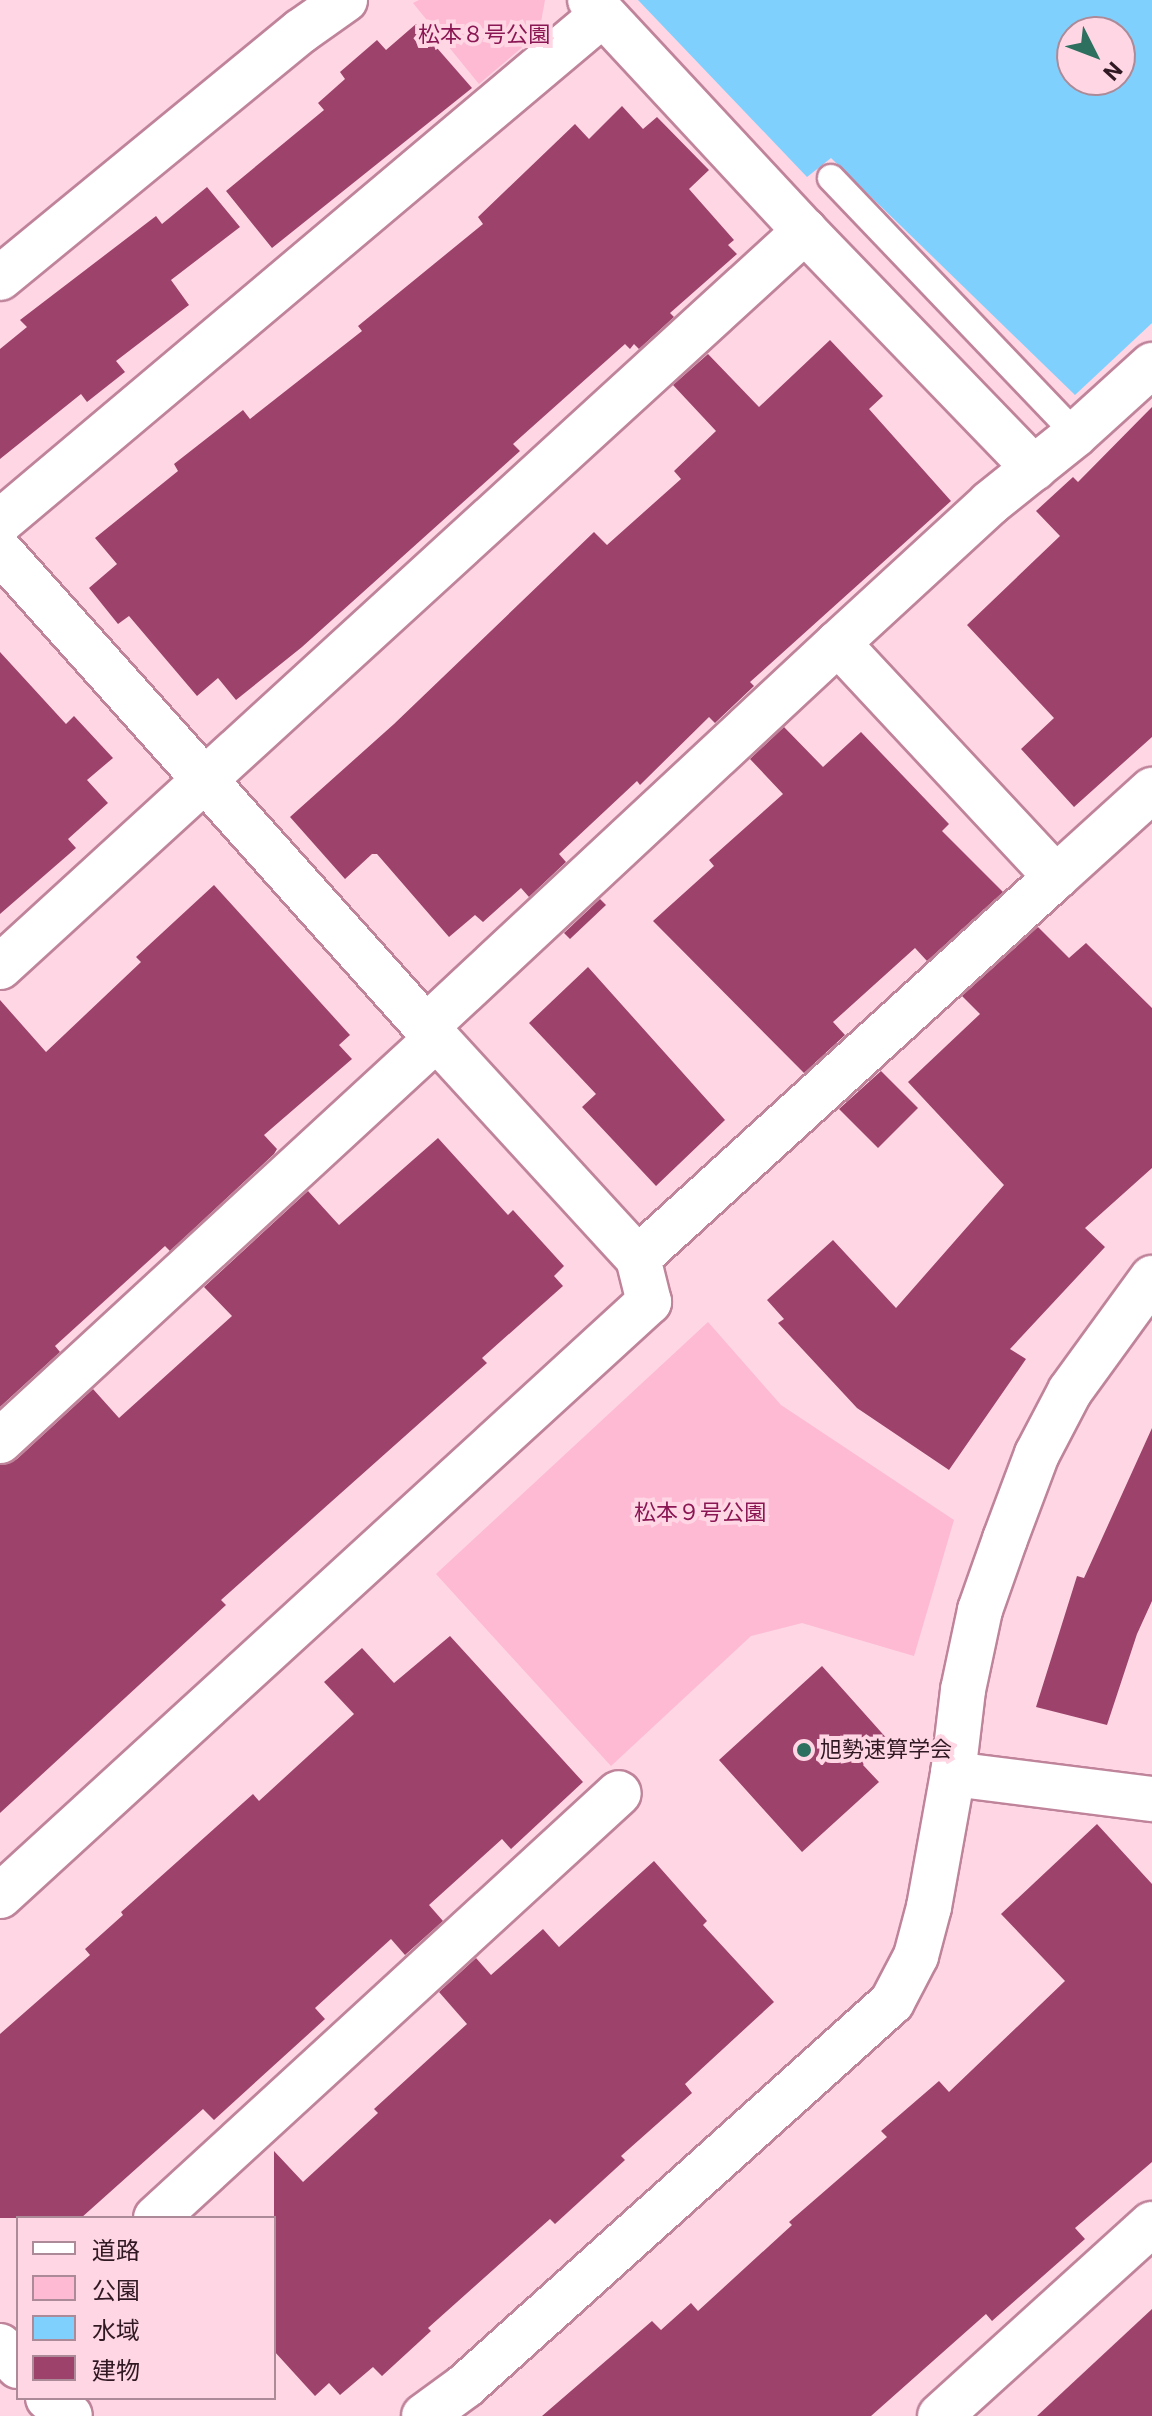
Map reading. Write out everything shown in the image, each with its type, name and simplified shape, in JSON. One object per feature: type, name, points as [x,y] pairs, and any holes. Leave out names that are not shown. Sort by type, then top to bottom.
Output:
[{"type":"street","points":[[0,278],[301,31],[345,0]]},
{"type":"street","points":[[0,522],[596,7],[805,231],[1034,468]]},
{"type":"street","points":[[0,967],[207,782],[805,231]]},
{"type":"street","points":[[0,1441],[838,643],[990,503],[1076,434],[1152,365]]},
{"type":"street","points":[[0,551],[431,1033],[638,1258],[649,1302],[0,1896]]},
{"type":"street","points":[[838,643],[1056,877]]},
{"type":"street","points":[[638,1258],[1152,790]]},
{"type":"street","points":[[424,2416],[465,2386],[892,2002],[916,1956],[926,1919],[953,1774],[963,1690],[980,1610],[1037,1454],[1070,1391],[1152,1278]]},
{"type":"street","points":[[953,1774],[1152,1799]]},
{"type":"street","points":[[158,2216],[619,1793]]},
{"type":"street","points":[[940,2416],[1152,2224]]},
{"type":"street","points":[[50,2400],[70,2416]]},
{"type":"lane","points":[[831,178],[1076,434]]},
{"type":"green space","name":"松本８号公園","points":[[419,0],[545,0],[539,33],[479,84],[413,3]]},
{"type":"green space","name":"松本９号公園","points":[[708,1322],[781,1405],[954,1520],[914,1656],[802,1623],[751,1636],[611,1766],[436,1574]]},
{"type":"water","points":[[638,0],[1152,0],[1152,323],[1075,395],[831,158],[807,177]]},
{"type":"building","points":[[416,24],[472,88],[272,248],[226,191],[324,110],[318,103],[345,79],[340,72],[377,40],[386,50]]},
{"type":"building","points":[[622,106],[643,129],[657,117],[709,170],[689,189],[734,240],[728,245],[737,254],[670,313],[674,317],[639,349],[634,344],[630,349],[625,344],[513,444],[520,451],[302,647],[236,700],[218,678],[197,696],[129,616],[118,624],[89,588],[117,564],[95,538],[178,471],[174,464],[243,410],[250,419],[362,331],[358,326],[483,224],[478,217],[575,124],[589,139]]},
{"type":"building","points":[[207,187],[240,227],[171,280],[189,305],[116,361],[125,372],[87,402],[81,394],[0,459],[0,349],[27,327],[20,320],[156,216],[162,224]]},
{"type":"building","points":[[830,340],[883,396],[869,409],[951,501],[750,682],[754,686],[715,723],[709,717],[640,785],[637,781],[559,854],[566,862],[529,897],[521,888],[483,922],[475,915],[449,937],[377,854],[372,854],[345,879],[290,817],[394,724],[594,532],[607,545],[681,479],[674,471],[716,431],[673,385],[708,354],[759,407]]},
{"type":"building","points":[[1152,407],[1152,737],[1074,807],[1021,749],[1054,718],[967,625],[1060,536],[1036,511],[1073,477],[1078,482]]},
{"type":"building","points":[[0,652],[66,724],[74,716],[113,758],[87,780],[108,803],[68,839],[76,848],[0,914]]},
{"type":"building","points":[[784,727],[823,767],[861,732],[949,824],[942,831],[1003,892],[927,961],[915,948],[833,1022],[845,1035],[804,1073],[653,921],[714,866],[709,860],[783,794],[750,759]]},
{"type":"building","points":[[214,885],[350,1035],[339,1045],[352,1059],[264,1135],[277,1149],[274,1154],[170,1251],[165,1246],[55,1346],[60,1352],[0,1407],[0,1000],[46,1052],[141,962],[136,957]]},
{"type":"building","points":[[600,899],[606,905],[570,939],[564,933]]},
{"type":"building","points":[[1038,927],[1069,958],[1086,943],[1152,1008],[1152,1168],[1085,1228],[1105,1247],[1010,1349],[1026,1359],[949,1470],[857,1408],[778,1323],[784,1319],[767,1300],[833,1240],[896,1308],[1004,1185],[908,1082],[980,1014],[962,996]]},
{"type":"building","points":[[588,967],[725,1120],[656,1186],[582,1107],[596,1094],[529,1023]]},
{"type":"building","points":[[881,1071],[918,1108],[878,1148],[839,1109]]},
{"type":"building","points":[[438,1138],[508,1215],[513,1210],[564,1266],[554,1276],[563,1286],[482,1358],[487,1363],[221,1600],[226,1605],[0,1813],[0,1465],[17,1459],[93,1389],[119,1418],[232,1316],[204,1287],[308,1191],[339,1225]]},
{"type":"building","points":[[1152,1428],[1152,1601],[1137,1634],[1107,1725],[1036,1707],[1077,1576],[1084,1578]]},
{"type":"building","points":[[450,1636],[583,1782],[511,1849],[502,1839],[429,1905],[443,1921],[405,1955],[391,1939],[315,2008],[325,2019],[214,2120],[203,2109],[83,2216],[0,2218],[0,2034],[90,1955],[85,1949],[123,1915],[121,1912],[253,1794],[259,1801],[354,1714],[324,1682],[362,1648],[394,1683]]},
{"type":"building","name":"旭勢速算学会","points":[[822,1666],[889,1741],[863,1765],[879,1782],[802,1852],[719,1760]]},
{"type":"building","points":[[1097,1824],[1152,1884],[1152,2162],[1075,2228],[1085,2239],[992,2321],[986,2314],[871,2416],[542,2416],[652,2321],[661,2330],[691,2303],[698,2311],[792,2225],[789,2222],[887,2137],[881,2131],[939,2081],[949,2092],[1065,1981],[1001,1914]]},
{"type":"building","points":[[654,1861],[707,1921],[703,1925],[774,2002],[685,2084],[692,2093],[621,2156],[625,2160],[555,2224],[550,2219],[428,2328],[431,2331],[382,2376],[373,2367],[340,2395],[329,2383],[315,2396],[276,2353],[274,2151],[303,2182],[378,2113],[374,2109],[467,2024],[439,1992],[476,1958],[491,1975],[543,1929],[559,1947]]},
{"type":"building","points":[[1152,2309],[1152,2416],[1037,2416]]},
{"type":"place","name":"旭勢速算学会","points":[[804,1750]]}]
